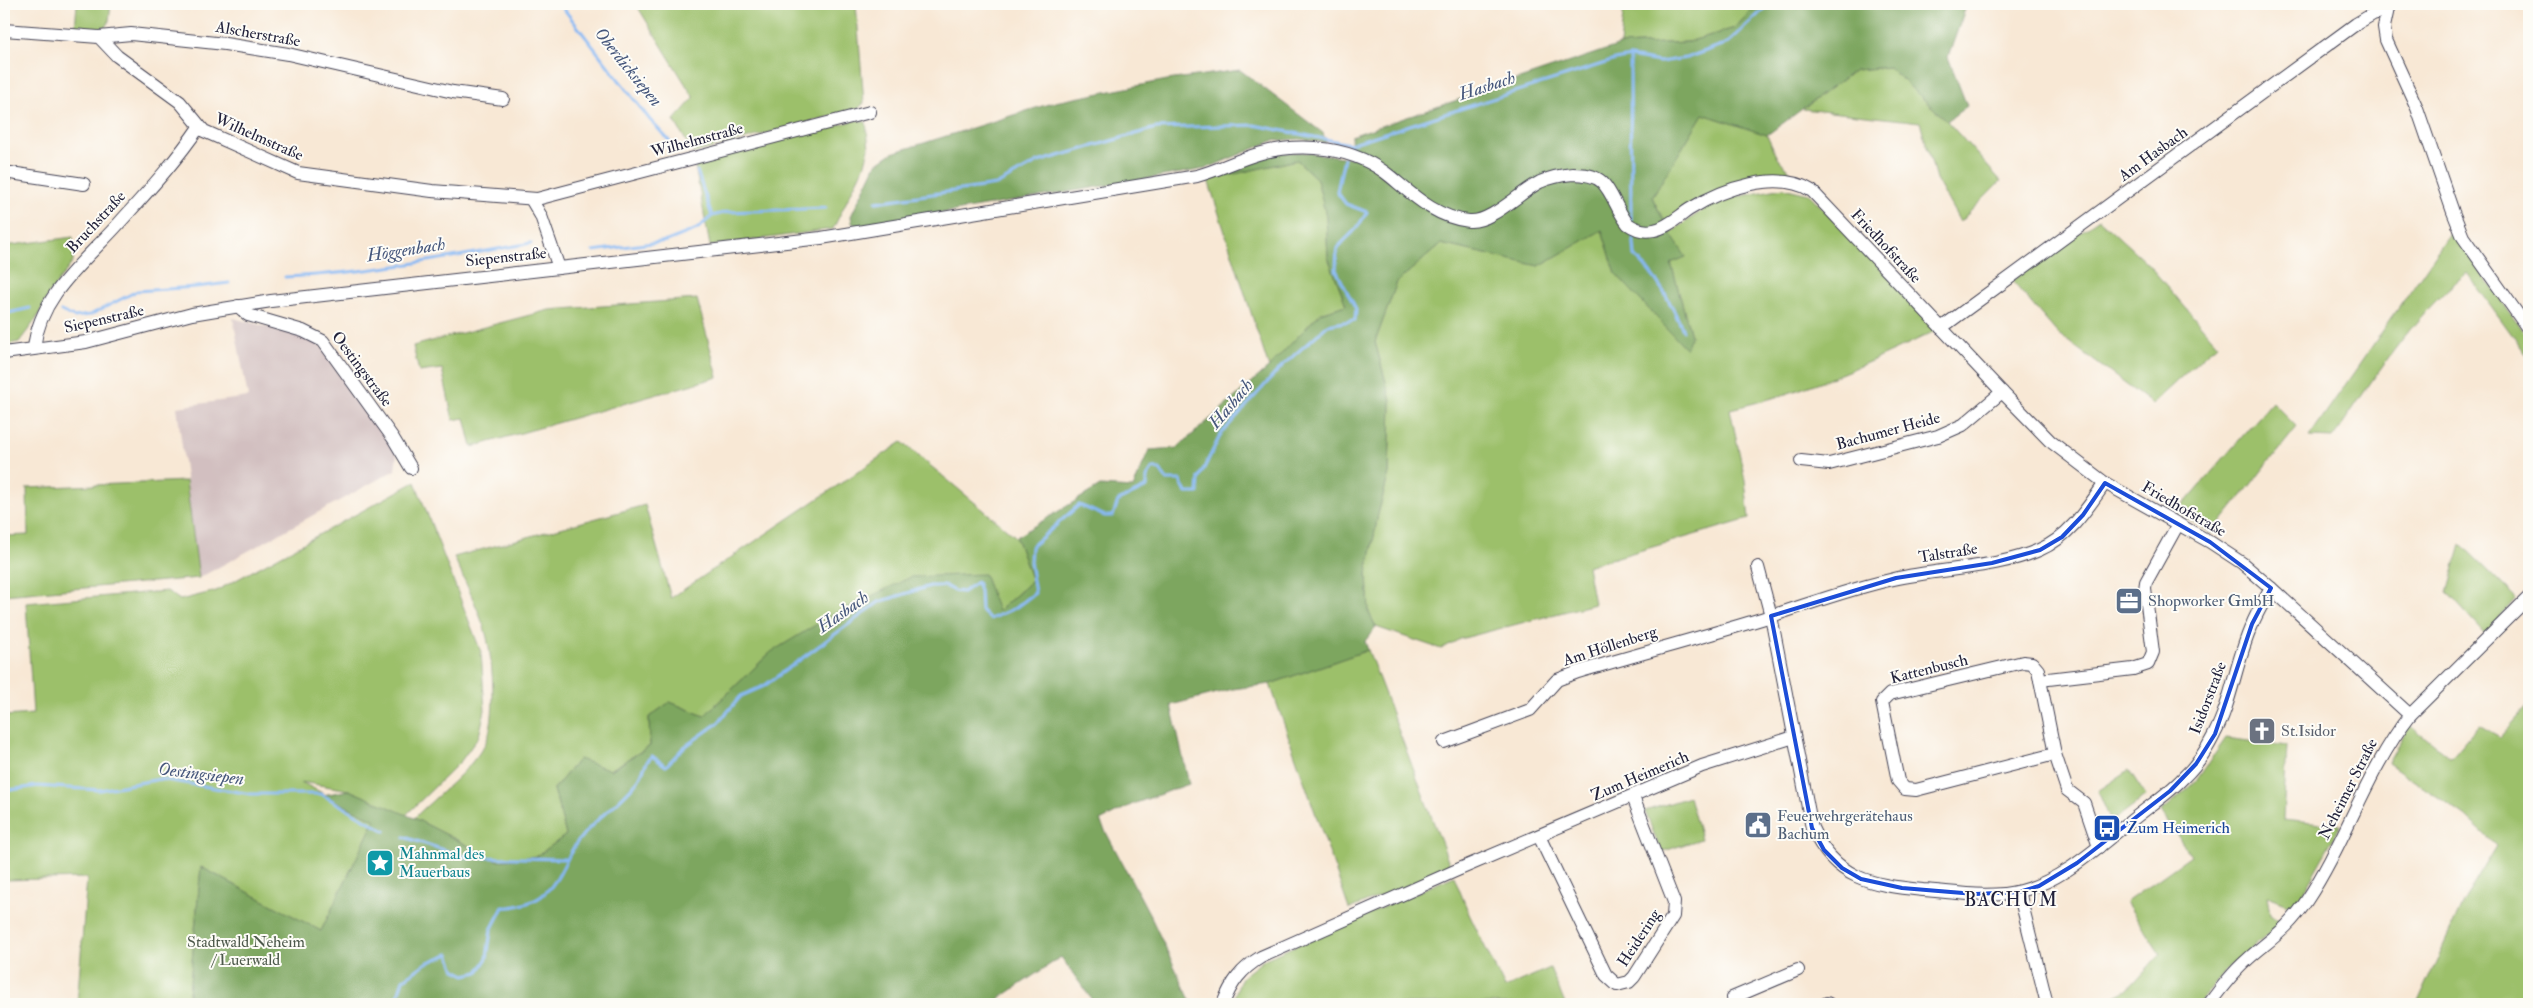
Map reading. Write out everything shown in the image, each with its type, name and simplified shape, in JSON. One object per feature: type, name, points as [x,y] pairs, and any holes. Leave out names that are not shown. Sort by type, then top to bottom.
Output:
[{"type":"street","name":"Am Hasbach","points":[[1942,328],[2356,24],[2387,7],[2386,40],[2393,59],[2418,108],[2460,228],[2529,330]]},
{"type":"street","name":"Alscherstraße","points":[[4,30],[99,37],[137,34],[252,48],[453,92],[503,99]]},
{"type":"street","name":"Wilhelmstraße","points":[[99,37],[117,56],[180,102],[199,127],[293,171],[310,176],[392,187],[531,199],[870,112]]},
{"type":"street","name":"Bruchstraße","points":[[34,348],[43,315],[58,290],[76,267],[120,222],[199,127]]},
{"type":"street","name":"Siepenstraße","points":[[4,353],[86,342],[192,314],[238,306],[409,284],[837,236],[1198,176],[1272,150],[1301,148],[1338,152]]},
{"type":"street","name":"Friedhofstraße","points":[[1338,152],[1354,156],[1379,168],[1412,195],[1436,211],[1462,220],[1481,220],[1539,182],[1559,176],[1582,174],[1600,181],[1628,224],[1639,229],[1653,230],[1664,226],[1701,202],[1730,190],[1768,183],[1798,185],[1812,192],[2050,441],[2105,483],[2242,563],[2271,588]]},
{"type":"street","points":[[4,172],[84,184]]},
{"type":"street","points":[[531,199],[546,228],[559,268]]},
{"type":"street","name":"Oestingstraße","points":[[238,306],[248,316],[303,331],[323,341],[394,438],[411,468]]},
{"type":"street","name":"Bachumer Heide","points":[[1801,461],[1829,464],[1938,436],[1963,425],[2002,392]]},
{"type":"street","name":"Talstraße","points":[[1771,616],[1836,594],[1896,578],[1992,563],[2040,550],[2062,537],[2083,515],[2105,483]]},
{"type":"street","points":[[2040,680],[2133,669],[2148,664],[2152,652],[2145,589],[2146,582],[2178,524]]},
{"type":"street","points":[[1758,567],[1771,616],[1812,828],[1824,850],[1842,868],[1854,876],[1872,882],[1902,888],[1976,894],[2019,892],[2047,1004]]},
{"type":"street","points":[[2271,588],[2410,715]]},
{"type":"street","name":"Isidorstraße","points":[[2019,892],[2039,886],[2059,875],[2099,847],[2170,791],[2196,764],[2215,734],[2252,624],[2271,588]]},
{"type":"street","name":"Neheimer Straße","points":[[2209,1004],[2229,978],[2284,930],[2299,912],[2343,838],[2394,736],[2410,715],[2529,597]]},
{"type":"street","name":"Am Höllenberg","points":[[1444,742],[1530,710],[1557,680],[1771,616]]},
{"type":"street","name":"Kattenbusch","points":[[2054,754],[1910,790],[1905,789],[1898,781],[1882,702],[1890,694],[2023,662],[2035,666],[2040,680],[2054,754],[2067,790],[2084,803],[2099,847]]},
{"type":"street","name":"Zum Heimerich","points":[[1223,1004],[1236,977],[1249,964],[1261,957],[1455,871],[1633,797],[1702,766],[1794,737]]},
{"type":"street","name":"Heidering","points":[[1539,836],[1606,975],[1617,985],[1623,985],[1634,978],[1675,910],[1633,797]]},
{"type":"street","points":[[1735,1004],[1732,998],[1798,970]]},
{"type":"highlighted area","points":[[2105,483],[2210,542],[2271,588],[2252,624],[2215,734],[2196,764],[2170,791],[2077,863],[2039,886],[2019,892],[1975,894],[1902,888],[1861,879],[1842,868],[1824,850],[1812,828],[1771,616],[1896,578],[1992,563],[2040,550],[2062,537],[2083,515]]},
{"type":"shaded area","points":[[233,318],[295,334],[316,343],[324,350],[397,454],[395,470],[199,578],[177,407],[248,397]]},
{"type":"green space","points":[[77,4],[111,4],[109,21],[103,30],[75,28]]},
{"type":"green space","points":[[642,4],[856,4],[864,103],[858,109],[693,153],[674,120],[694,98],[639,9]]},
{"type":"green space","points":[[1624,4],[1757,4],[1735,28],[1688,42],[1620,45]]},
{"type":"green space","name":"Stadtwald Neheim / Luerwald","points":[[1757,4],[1967,4],[1948,57],[1967,106],[1947,121],[1889,67],[1855,70],[1767,135],[1703,114],[1652,197],[1670,233],[1686,257],[1671,263],[1691,336],[1686,349],[1616,274],[1602,230],[1539,266],[1441,244],[1397,282],[1375,342],[1391,401],[1389,473],[1378,514],[1367,574],[1369,613],[1376,627],[1365,641],[1368,650],[1270,684],[1233,689],[1171,705],[1189,784],[1133,804],[1100,821],[1150,915],[1192,1004],[1095,1004],[1061,957],[991,1004],[188,1004],[201,867],[321,931],[375,820],[323,795],[349,790],[414,818],[498,861],[537,856],[566,835],[554,789],[579,759],[611,770],[650,746],[649,717],[670,702],[704,716],[771,652],[832,615],[911,577],[984,574],[998,611],[1032,581],[1016,537],[1100,486],[1133,488],[1149,450],[1177,448],[1268,368],[1320,313],[1346,305],[1328,257],[1326,216],[1317,179],[1297,160],[1208,180],[1276,153],[1301,152],[1352,158],[1351,136],[1620,45],[1688,42],[1735,28]]},
{"type":"green space","points":[[1889,67],[1947,121],[2001,181],[1960,222],[1936,179],[1920,122],[1803,109],[1855,70]]},
{"type":"green space","points":[[1240,70],[1323,133],[1326,143],[1300,139],[1272,141],[1205,169],[859,227],[852,223],[851,216],[876,164],[892,153],[1055,102],[1167,80]]},
{"type":"green space","points":[[1703,114],[1767,135],[1778,158],[1796,179],[1770,176],[1665,222],[1652,197]]},
{"type":"green space","points":[[857,120],[866,122],[869,148],[865,164],[833,229],[710,246],[694,161]]},
{"type":"green space","points":[[1297,160],[1317,179],[1326,216],[1328,257],[1346,305],[1320,313],[1269,368],[1208,180]]},
{"type":"green space","points":[[1783,188],[1809,194],[1939,329],[1888,353],[1811,385],[1730,409],[1745,480],[1749,519],[1587,566],[1594,604],[1460,639],[1441,649],[1376,627],[1369,613],[1367,574],[1378,514],[1389,473],[1391,401],[1375,342],[1397,282],[1441,244],[1539,266],[1602,230],[1616,274],[1691,336],[1671,263],[1685,257],[1670,233],[1716,201]]},
{"type":"green space","points":[[2099,219],[2146,262],[2217,344],[2152,404],[2057,333],[2012,281]]},
{"type":"green space","points":[[2452,231],[2529,340],[2529,358],[2467,273],[2428,309],[2411,329],[2378,372],[2333,438],[2309,437]]},
{"type":"green space","points":[[73,237],[73,262],[48,295],[37,318],[19,342],[4,345],[4,246]]},
{"type":"green space","points":[[697,299],[718,377],[472,447],[465,418],[453,420],[442,369],[419,372],[413,346],[549,310]]},
{"type":"green space","points":[[2272,402],[2297,427],[2212,533],[2177,512]]},
{"type":"green space","points":[[902,442],[1016,537],[1032,581],[998,611],[771,652],[704,716],[670,702],[649,717],[650,746],[610,770],[578,760],[554,789],[566,835],[537,856],[498,861],[414,818],[462,774],[478,754],[485,744],[492,719],[492,669],[487,639],[477,609],[454,557],[645,505],[671,598]]},
{"type":"green space","points":[[186,481],[199,578],[4,595],[4,536],[28,535],[27,488]]},
{"type":"green space","points":[[415,482],[481,652],[485,710],[479,736],[461,761],[406,815],[349,790],[301,782],[375,820],[321,931],[201,867],[188,1004],[77,1004],[87,878],[4,880],[4,716],[33,714],[26,603],[167,591],[180,600],[216,591]]},
{"type":"green space","points":[[2461,544],[2516,598],[2485,634],[2447,592]]},
{"type":"green space","points":[[1368,650],[1451,868],[1349,909],[1270,684]]},
{"type":"green space","points":[[2529,705],[2529,1004],[2417,1004],[2463,902],[2497,846],[2465,816],[2388,763],[2410,725],[2451,758],[2479,725],[2500,737]]},
{"type":"green space","points":[[2226,738],[2287,746],[2283,819],[2341,825],[2295,907],[2267,896],[2270,915],[2283,922],[2225,971],[2198,1004],[2099,1004],[2127,990],[2160,954],[2126,902],[2191,856],[2161,811],[2196,781]]},
{"type":"green space","points":[[2129,770],[2146,796],[2111,822],[2098,791]]},
{"type":"green space","points":[[1689,797],[1701,839],[1661,852],[1645,811]]},
{"type":"green space","points":[[1454,876],[1469,914],[1505,988],[1550,968],[1565,1004],[1231,1004],[1242,977],[1265,959]]},
{"type":"waterway","name":"Oberdicksiepen","points":[[560,4],[650,120],[675,147]]},
{"type":"waterway","points":[[876,202],[996,185],[1038,162],[1156,128],[1254,125],[1350,144],[1615,60],[1630,57],[1660,62],[1686,58],[1728,43],[1766,7],[1774,4]]},
{"type":"waterway","points":[[1630,57],[1631,220]]},
{"type":"waterway","name":"Hasbach","points":[[1347,152],[1350,144]]},
{"type":"waterway","name":"Hasbach","points":[[395,1004],[403,980],[426,963],[449,954],[455,970],[465,975],[478,972],[487,958],[491,930],[503,907],[525,904],[537,899],[551,887],[577,843],[633,787],[652,756],[666,766],[683,748],[718,723],[741,696],[764,686],[879,602],[930,586],[945,586],[954,591],[963,592],[977,582],[980,591],[981,610],[990,619],[1015,608],[1035,593],[1030,562],[1031,547],[1079,505],[1105,516],[1113,516],[1118,501],[1147,487],[1147,477],[1153,468],[1160,470],[1167,480],[1180,480],[1186,493],[1198,493],[1199,478],[1221,434],[1282,366],[1328,325],[1355,320],[1356,309],[1336,270],[1337,248],[1357,228],[1367,212],[1346,204],[1337,192],[1344,158]]},
{"type":"waterway","name":"Oberdicksiepen","points":[[697,171],[712,216]]},
{"type":"waterway","name":"Höggenbach","points":[[593,251],[667,241],[697,229],[712,216],[728,212],[826,208]]},
{"type":"waterway","points":[[1633,231],[1635,256],[1663,290],[1683,330]]},
{"type":"waterway","name":"Höggenbach","points":[[285,277],[378,268],[531,243]]},
{"type":"waterway","points":[[61,311],[74,317],[90,315],[137,291],[229,283]]},
{"type":"waterway","name":"Höggenbach","points":[[4,314],[30,308]]},
{"type":"waterway","name":"Oestingsiepen","points":[[4,791],[37,786],[100,790],[160,779],[251,794],[321,794],[385,831]]},
{"type":"waterway","points":[[404,837],[466,857],[566,859]]},
{"type":"place","name":"Shopworker GmbH","points":[[2129,601]]},
{"type":"place","name":"St.Isidor","points":[[2262,731]]},
{"type":"place","name":"Feuerwehrgerätehaus Bachum","points":[[1758,825]]},
{"type":"place","name":"Zum Heimerich","points":[[2107,828]]},
{"type":"place","name":"Mahnmal des Mauerbaus","points":[[380,863]]},
{"type":"district","name":"BACHUM","points":[[2011,900]]}]
